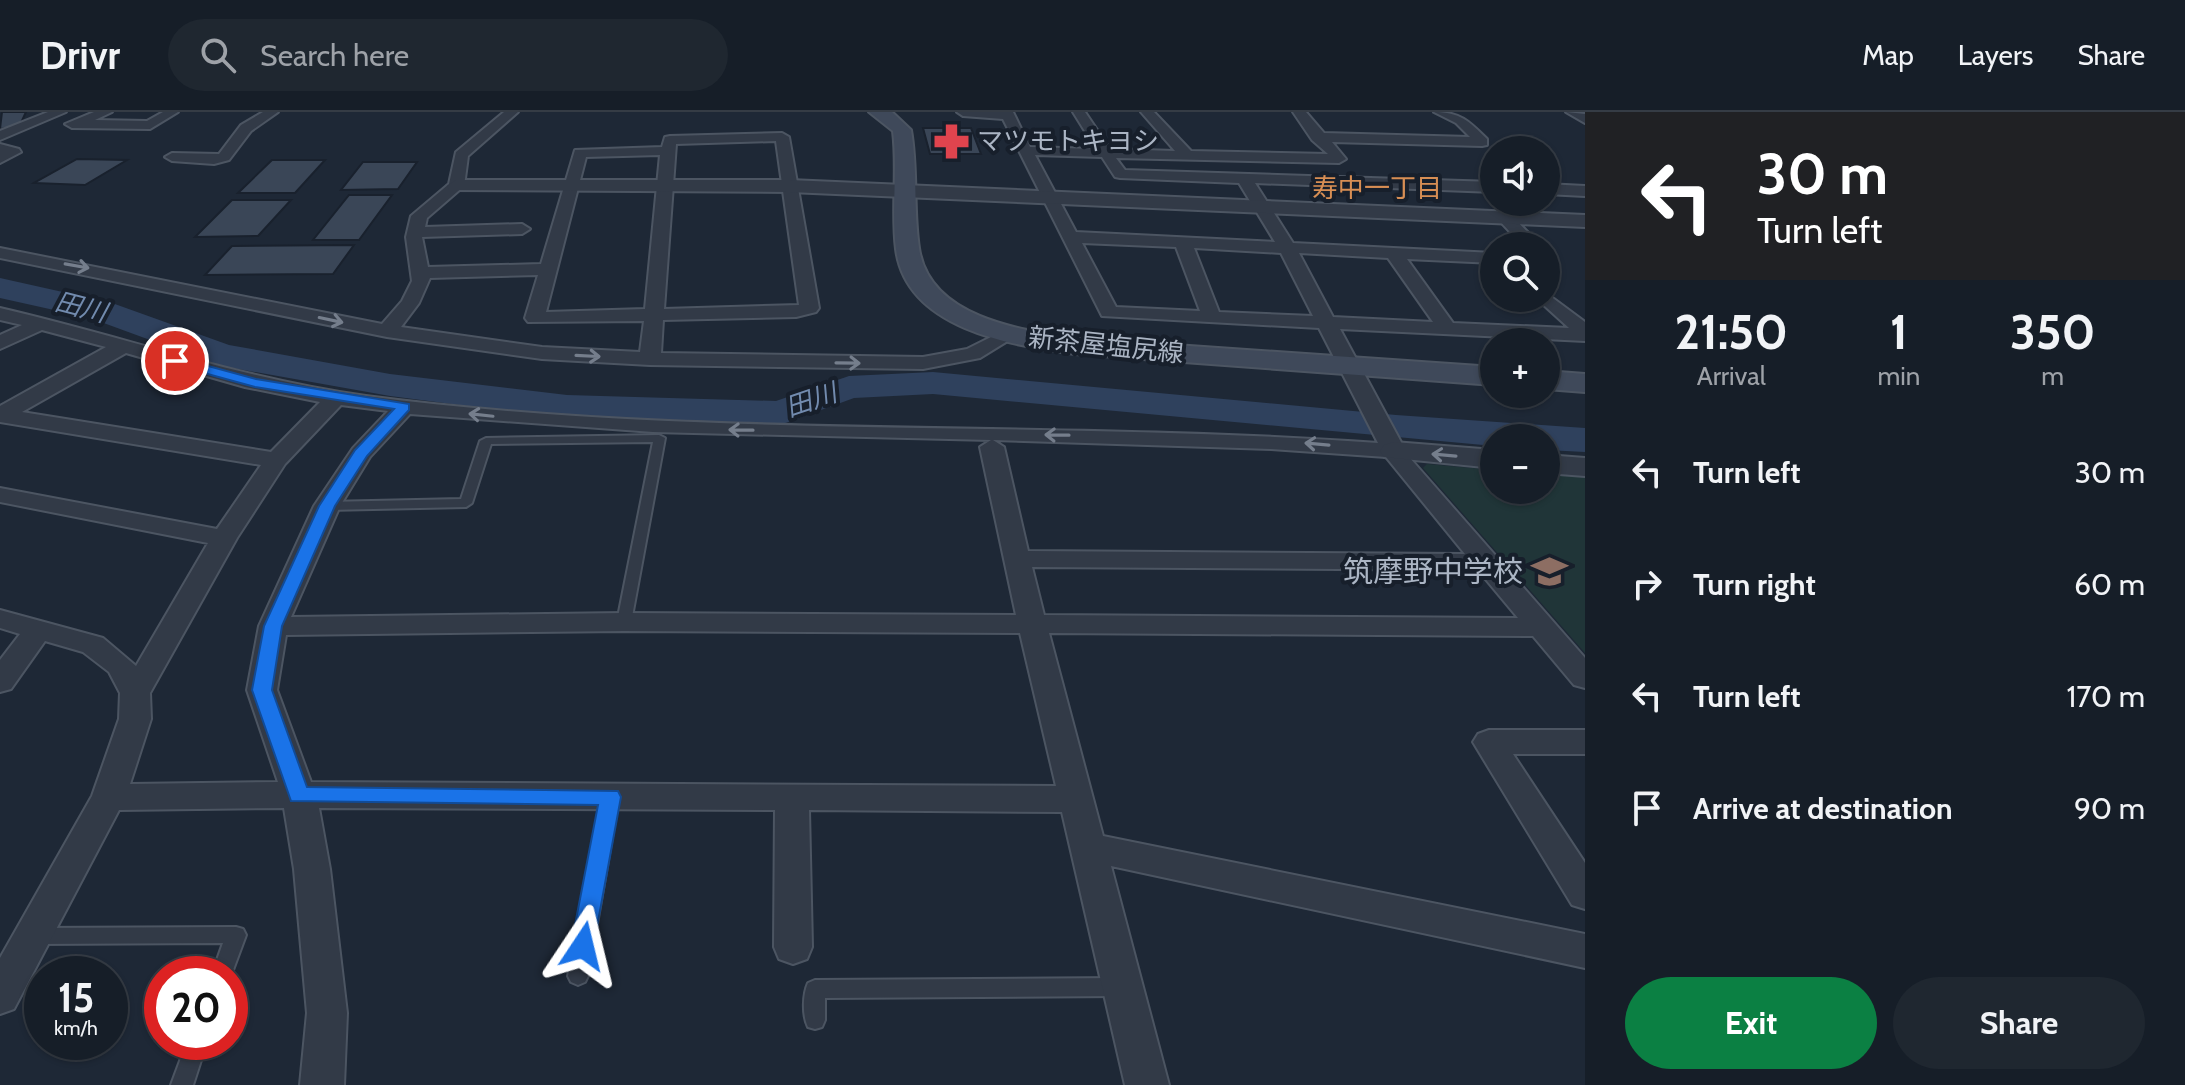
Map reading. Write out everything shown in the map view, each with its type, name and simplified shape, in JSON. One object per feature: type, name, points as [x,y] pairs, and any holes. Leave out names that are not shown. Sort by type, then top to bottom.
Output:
[{"type":"main road","name":"新茶屋塩尻線","points":[[878,112],[891,118],[902,130],[908,251],[917,280],[936,301],[949,308],[1009,334],[1075,346],[1352,372],[1480,376]]},
{"type":"main road","points":[[1560,381],[1585,383]]},
{"type":"street","points":[[106,112],[72,124],[150,125],[172,112]]},
{"type":"street","points":[[172,157],[214,160],[224,157],[246,128],[272,112]]},
{"type":"street","points":[[456,186],[461,155],[512,112]]},
{"type":"street","points":[[963,112],[1007,113],[1109,312],[1585,334]]},
{"type":"street","points":[[1079,112],[1120,174],[1245,180],[1436,179],[1480,185]]},
{"type":"street","points":[[1147,112],[1188,156]]},
{"type":"street","points":[[1026,151],[1339,159],[1317,137],[1299,112]]},
{"type":"street","points":[[1317,137],[1403,146],[1482,142],[1461,120],[1440,112]]},
{"type":"street","points":[[1572,112],[1585,119]]},
{"type":"street","points":[[0,134],[20,130],[62,113]]},
{"type":"street","points":[[650,359],[656,315],[670,140],[782,137],[809,308],[796,311],[656,315],[535,318],[580,153],[668,151]]},
{"type":"street","points":[[0,148],[14,152],[0,159]]},
{"type":"street","points":[[1245,180],[1286,246],[1392,447],[1585,678]]},
{"type":"street","points":[[387,331],[410,303],[421,281],[415,232],[419,216],[456,186],[790,186],[1585,221]]},
{"type":"street","points":[[1560,190],[1585,191]]},
{"type":"street","points":[[1505,218],[1518,232]]},
{"type":"street","points":[[415,232],[522,229]]},
{"type":"street","points":[[1072,237],[1480,257]]},
{"type":"street","points":[[1183,242],[1212,317]]},
{"type":"street","points":[[1393,252],[1448,329]]},
{"type":"street","points":[[0,253],[387,331],[542,353],[650,359],[923,363],[973,354],[1009,334]]},
{"type":"street","points":[[421,273],[549,269]]},
{"type":"street","points":[[1560,312],[1585,334]]},
{"type":"street","points":[[0,314],[255,383],[404,407],[665,427],[1221,438],[1392,447],[1480,457]]},
{"type":"street","points":[[0,343],[41,323]]},
{"type":"street","points":[[0,415],[122,347]]},
{"type":"street","points":[[135,693],[224,538],[276,460],[336,398]]},
{"type":"street","points":[[322,1085],[327,1013],[312,869],[299,795],[262,690],[273,626],[327,506],[361,453],[404,407]]},
{"type":"street","points":[[0,415],[276,460]]},
{"type":"street","points":[[992,447],[1016,559],[1147,1085]]},
{"type":"street","points":[[1560,465],[1585,467]]},
{"type":"street","points":[[0,495],[224,538]]},
{"type":"street","points":[[1016,559],[1485,562]]},
{"type":"street","points":[[0,619],[93,645],[121,666],[135,693],[135,719],[109,797],[0,996]]},
{"type":"street","points":[[273,626],[624,622],[1543,627]]},
{"type":"street","points":[[0,682],[39,629]]},
{"type":"street","points":[[1585,742],[1489,742],[1585,894]]},
{"type":"street","points":[[109,797],[1076,799]]},
{"type":"street","points":[[792,798],[793,947]]},
{"type":"street","points":[[1088,847],[1585,951]]},
{"type":"lane","points":[[327,506],[466,503],[486,441],[659,438],[624,622]]},
{"type":"lane","points":[[578,976],[610,797]]},
{"type":"lane","points":[[34,936],[236,935],[228,956]]},
{"type":"lane","points":[[815,1020],[815,989],[1123,987]]},
{"type":"lane","points":[[182,1085],[191,1060]]},
{"type":"green space","name":"筑摩野中学校","points":[[1427,464],[1480,469],[1480,504],[1560,504],[1560,475],[1585,477],[1585,653],[1423,468]]},
{"type":"building","points":[[2,112],[26,112],[19,127],[0,129]]},
{"type":"building","name":"マツモトキヨシ","points":[[923,128],[971,128],[981,154],[930,154]]},
{"type":"building","points":[[77,159],[127,160],[85,185],[34,183]]},
{"type":"building","points":[[272,160],[325,160],[295,193],[238,193]]},
{"type":"building","points":[[363,162],[417,162],[398,189],[341,190]]},
{"type":"building","points":[[349,195],[392,195],[359,240],[313,240]]},
{"type":"building","points":[[232,200],[291,200],[258,236],[195,237]]},
{"type":"building","points":[[354,245],[333,274],[205,275],[232,246]]},
{"type":"waterway","name":"田川","points":[[0,288],[100,310],[221,355],[390,385],[567,407],[780,413],[849,387],[933,383],[1396,427],[1585,440]]},
{"type":"place","name":"マツモトキヨシ","points":[[951,141]]},
{"type":"place","name":"筑摩野中学校","points":[[1549,572]]},
{"type":"district","name":"寿中一丁目","points":[[1377,188]]},
{"type":"route","points":[[175,361],[255,383],[404,407],[361,453],[327,506],[273,626],[262,690],[299,795],[610,797],[583,946]]}]
